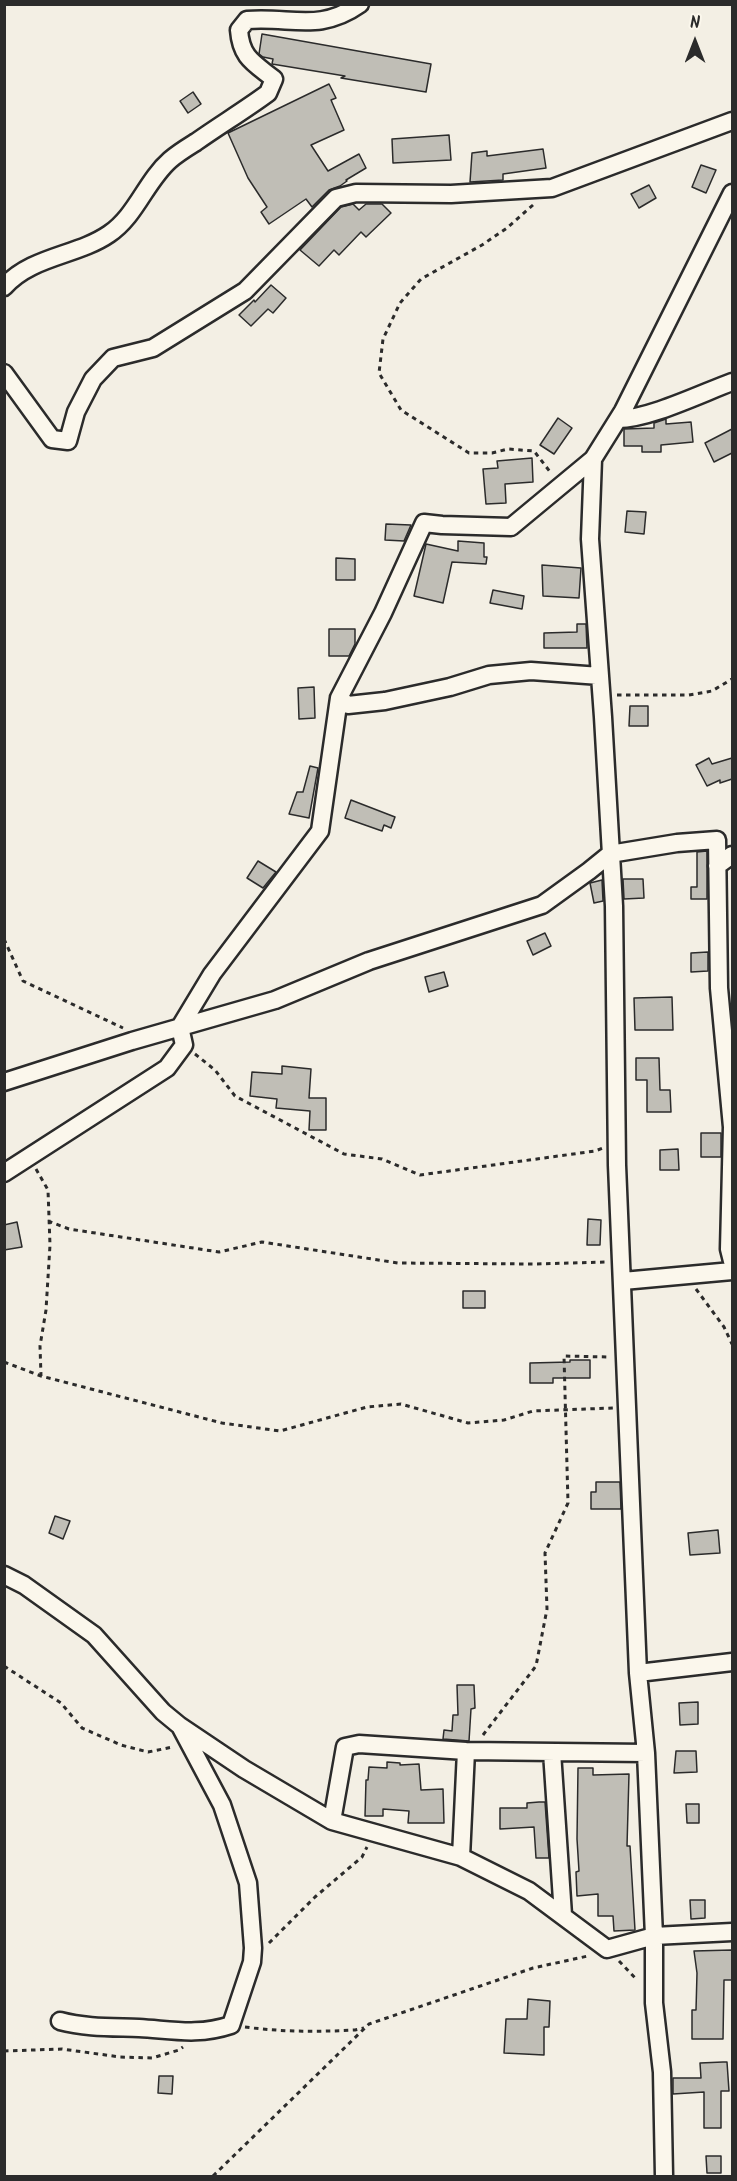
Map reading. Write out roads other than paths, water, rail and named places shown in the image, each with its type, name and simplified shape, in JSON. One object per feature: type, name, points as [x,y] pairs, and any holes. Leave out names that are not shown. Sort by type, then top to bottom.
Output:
[{"type":"street","points":[[4,287],[12,279],[37,264],[81,248],[110,234],[127,217],[147,187],[170,160],[268,93],[274,79],[245,56],[240,44],[239,30],[247,20],[265,18],[302,23],[325,21],[346,14],[360,4]]},
{"type":"street","points":[[4,373],[52,439],[68,441],[76,412],[93,379],[113,358],[153,348],[245,291],[336,198],[356,193],[451,194],[552,188],[732,121]]},
{"type":"street","points":[[4,1173],[167,1068],[184,1045],[180,1027],[212,974],[320,831],[339,698],[383,613],[424,523],[511,527],[593,459],[618,419],[732,193]]},
{"type":"street","points":[[618,419],[628,419],[649,413],[732,382]]},
{"type":"street","points":[[593,459],[590,539],[614,906],[617,1141],[638,1672],[646,1753],[654,1936],[654,2003],[662,2072],[664,2176]]},
{"type":"street","points":[[339,698],[348,705],[385,701],[450,687],[489,675],[531,671],[600,676]]},
{"type":"street","points":[[4,1082],[132,1041],[275,1000],[369,961],[542,905],[610,854],[677,843],[717,840],[719,988],[732,1127],[729,1249],[732,1261]]},
{"type":"street","points":[[717,866],[732,855]]},
{"type":"street","points":[[623,1281],[732,1271]]},
{"type":"street","points":[[4,1575],[24,1585],[94,1635],[163,1712],[180,1726],[244,1769],[332,1821],[461,1857],[529,1891],[607,1949],[654,1936],[732,1932]]},
{"type":"street","points":[[638,1672],[732,1662]]},
{"type":"street","points":[[60,2021],[77,2025],[187,2032],[212,2031],[231,2025],[252,1962],[248,1883],[222,1805],[180,1726]]},
{"type":"street","points":[[332,1821],[345,1747],[359,1744],[466,1751],[646,1753]]},
{"type":"street","points":[[461,1857],[466,1751]]},
{"type":"street","points":[[552,1752],[563,1915]]}]
